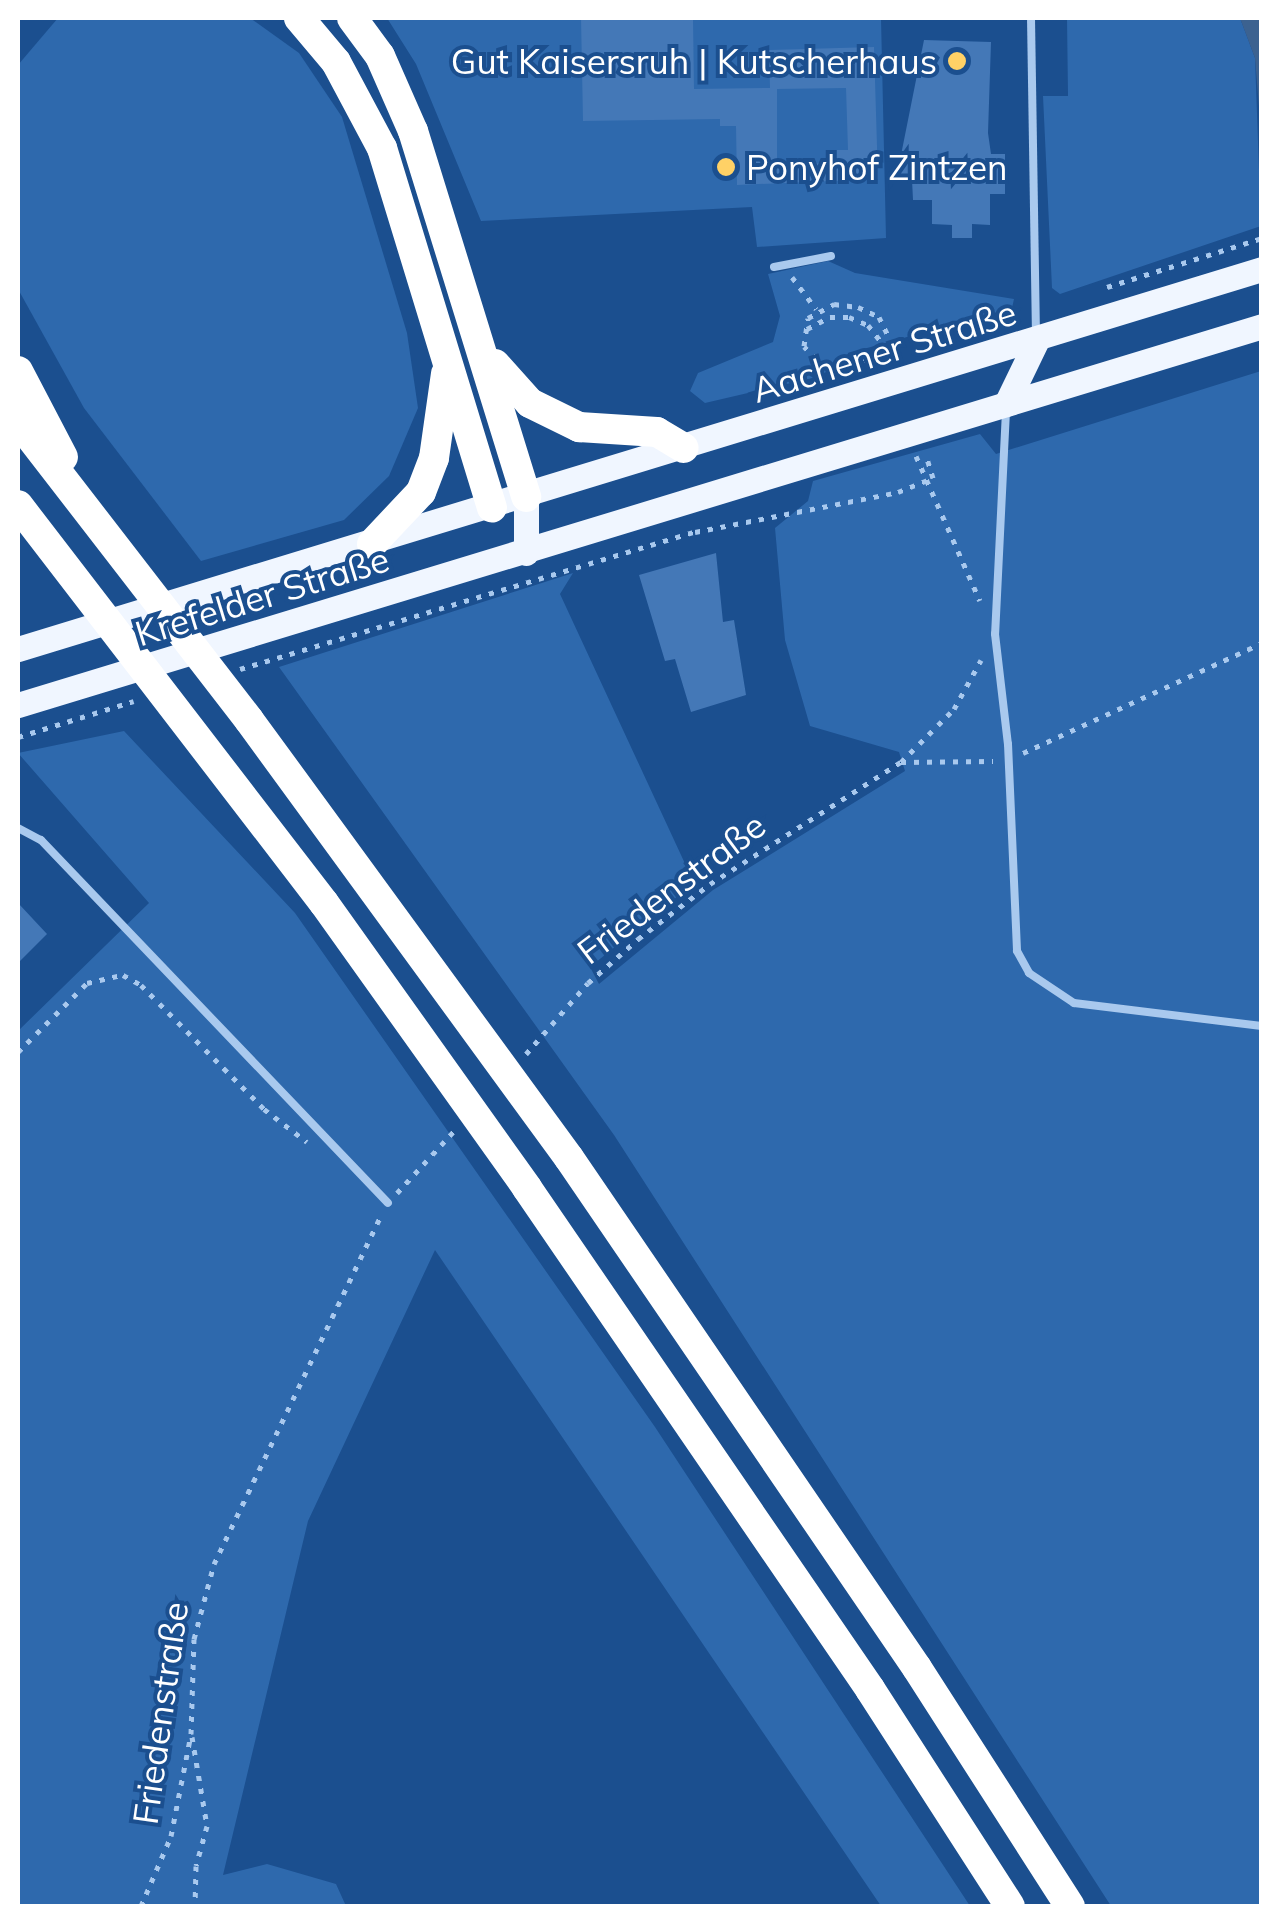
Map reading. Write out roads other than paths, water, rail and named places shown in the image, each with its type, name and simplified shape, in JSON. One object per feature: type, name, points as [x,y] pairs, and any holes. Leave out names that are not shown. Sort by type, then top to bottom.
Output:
[{"type":"highway","points":[[300,18],[360,101],[382,148],[492,508]]},
{"type":"highway","points":[[352,18],[406,112],[482,344],[526,497]]},
{"type":"highway","points":[[482,344],[512,388],[547,413],[609,432],[657,432],[684,448]]},
{"type":"highway","points":[[372,544],[421,492],[444,406],[447,362]]},
{"type":"highway","points":[[18,372],[106,535]]},
{"type":"highway","points":[[18,421],[249,720],[568,1158],[917,1668],[1070,1906]]},
{"type":"highway","points":[[18,506],[193,738],[324,903],[527,1188],[870,1689],[1010,1906]]},
{"type":"main road","name":"Aachener Straße","points":[[526,497],[1262,269]]},
{"type":"main road","points":[[1006,404],[1262,326]]},
{"type":"main road","points":[[1006,404],[1036,340]]},
{"type":"main road","name":"Krefelder Straße","points":[[18,705],[526,554],[1006,404]]},
{"type":"main road","points":[[526,497],[526,554]]},
{"type":"main road","name":"Krefelder Straße","points":[[18,650],[526,497]]},
{"type":"main road","points":[[492,508],[526,554]]},
{"type":"lane","points":[[1031,18],[1036,340]]},
{"type":"lane","points":[[774,267],[832,256]]},
{"type":"lane","points":[[1006,404],[995,634],[1008,760],[1011,927],[1029,972],[1074,1002],[1262,1026]]},
{"type":"lane","points":[[18,828],[41,840],[388,1203]]},
{"type":"place","name":"Gut Kaisersruh | Kutscherhaus","points":[[957,61]]},
{"type":"place","name":"Ponyhof Zintzen","points":[[726,167]]}]
